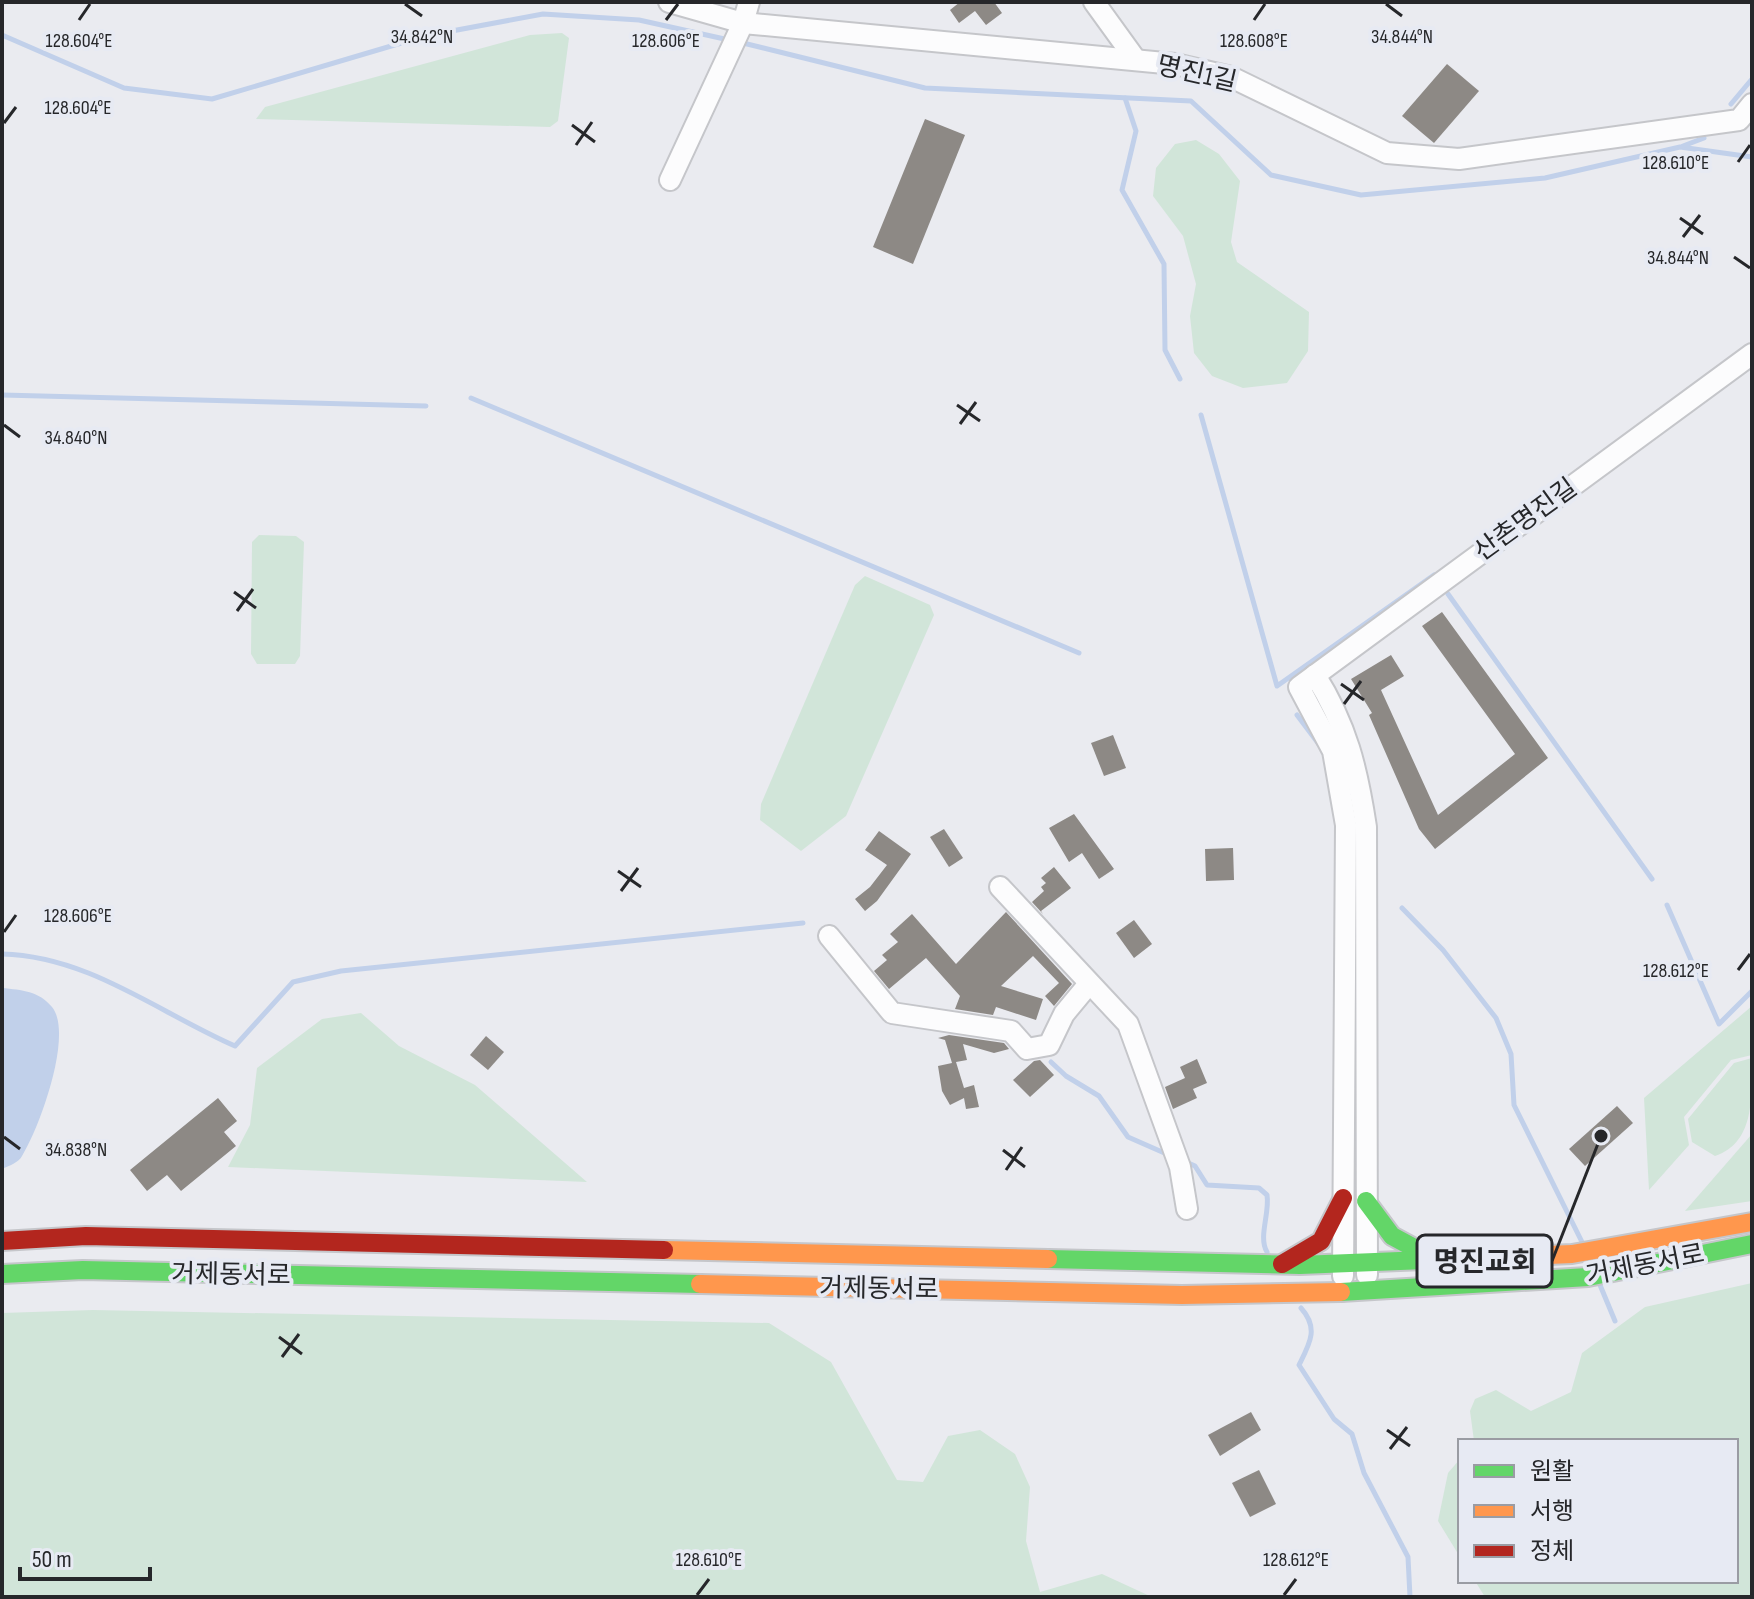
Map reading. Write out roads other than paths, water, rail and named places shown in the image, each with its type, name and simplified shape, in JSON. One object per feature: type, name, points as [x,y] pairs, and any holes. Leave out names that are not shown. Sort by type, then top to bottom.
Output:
[{"type":"main road","points":[[1281,1265],[1321,1241],[1343,1198]]},
{"type":"main road","points":[[1366,1201],[1382,1230],[1393,1239],[1439,1259]]},
{"type":"main road","name":"거제동서로","points":[[2,1241],[86,1236],[1281,1265],[1572,1254],[1752,1222]]},
{"type":"main road","name":"거제동서로","points":[[2,1274],[83,1270],[1182,1295],[1368,1291],[1588,1277],[1752,1244]]},
{"type":"street","name":"명진1길","points":[[669,2],[743,23],[1175,64],[1231,77],[1387,153],[1459,159],[1739,120],[1752,104]]},
{"type":"street","points":[[670,180],[743,23],[749,2]]},
{"type":"street","points":[[1094,2],[1136,60]]},
{"type":"street","name":"산촌명진길","points":[[1307,681],[1752,354]]},
{"type":"street","points":[[1307,681],[1333,751],[1346,825],[1343,1292]]},
{"type":"street","points":[[1307,681],[1331,701],[1354,754],[1366,827],[1368,1291]]},
{"type":"street","points":[[1000,887],[1088,985],[1128,1024],[1180,1167],[1187,1209]]},
{"type":"street","points":[[829,936],[892,1013],[1011,1031],[1027,1049],[1049,1045],[1064,1014],[1088,985]]},
{"type":"water","points":[[2,988],[30,992],[47,1002],[58,1020],[59,1038],[52,1082],[37,1125],[21,1158],[2,1169]]},
{"type":"waterway","points":[[2,35],[124,88],[212,99],[425,36],[543,14],[639,20],[729,40]]},
{"type":"waterway","points":[[739,42],[925,88],[1191,101],[1271,175],[1361,195],[1545,178],[1680,147],[1752,157]]},
{"type":"waterway","points":[[1731,104],[1752,79]]},
{"type":"waterway","points":[[1125,98],[1136,131],[1122,190],[1164,264],[1165,350],[1180,379]]},
{"type":"waterway","points":[[1683,146],[1704,138]]},
{"type":"waterway","points":[[2,395],[426,406]]},
{"type":"waterway","points":[[471,398],[1079,653]]},
{"type":"waterway","points":[[1201,415],[1277,686],[1434,575]]},
{"type":"waterway","points":[[1448,594],[1652,879]]},
{"type":"waterway","points":[[1297,715],[1321,747]]},
{"type":"waterway","points":[[1667,905],[1719,1024],[1752,991]]},
{"type":"waterway","points":[[1402,908],[1443,950],[1496,1018],[1511,1054],[1514,1105],[1582,1242]]},
{"type":"waterway","points":[[2,954],[34,957],[94,975],[235,1046],[293,982],[341,971],[803,923]]},
{"type":"waterway","points":[[1051,1062],[1066,1076],[1099,1096],[1128,1137],[1169,1155]]},
{"type":"waterway","points":[[1186,1162],[1195,1166],[1207,1185],[1259,1188],[1267,1195],[1264,1239],[1267,1252]]},
{"type":"waterway","points":[[1600,1285],[1615,1321]]},
{"type":"waterway","points":[[1301,1308],[1310,1322],[1311,1336],[1299,1365],[1334,1419],[1352,1434],[1364,1473],[1408,1557],[1410,1597]]},
{"type":"place","name":"명진교회","points":[[1601,1136]]}]
